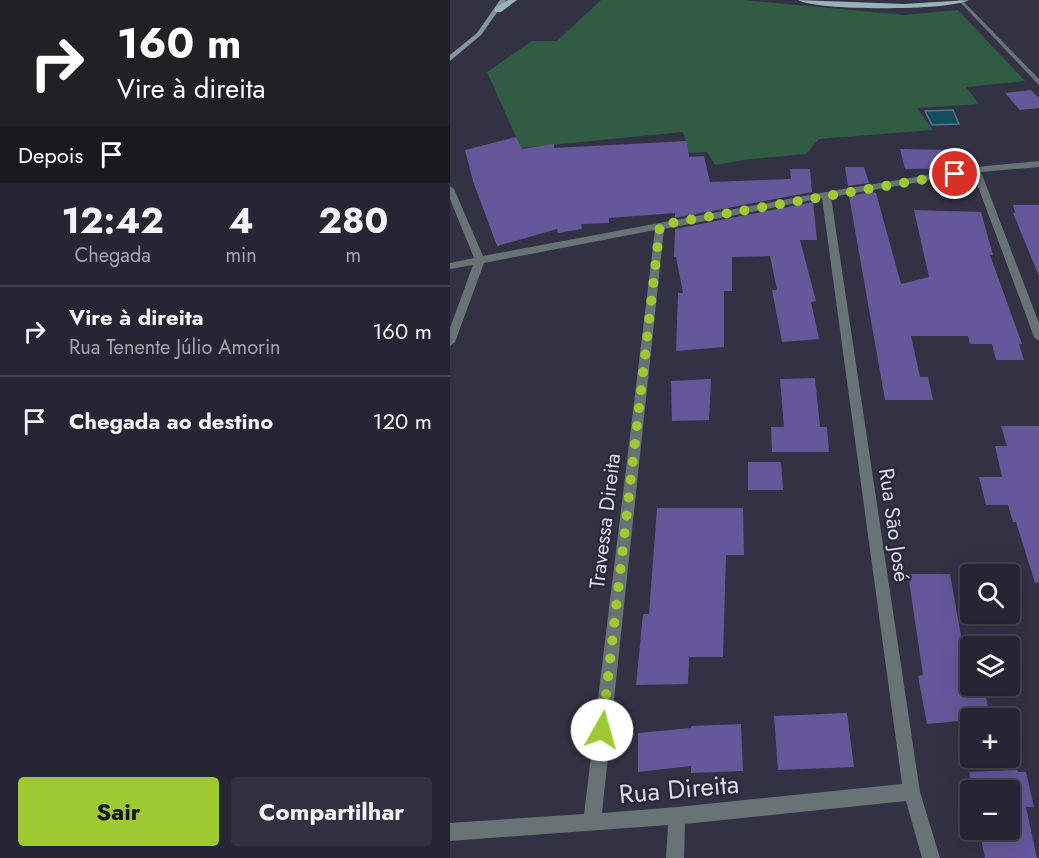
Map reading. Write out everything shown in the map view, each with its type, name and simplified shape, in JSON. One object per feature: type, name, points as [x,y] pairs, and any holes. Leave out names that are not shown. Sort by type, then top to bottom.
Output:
[{"type":"main road","points":[[450,59],[479,34],[503,0]]},
{"type":"main road","points":[[498,10],[513,0]]},
{"type":"main road","points":[[802,0],[889,6],[924,6],[962,1]]},
{"type":"street","points":[[962,1],[1039,83]]},
{"type":"street","points":[[450,266],[826,195],[976,170],[1039,164]]},
{"type":"street","points":[[976,170],[1039,337]]},
{"type":"street","points":[[450,189],[480,260],[450,342]]},
{"type":"street","name":"Rua São José","points":[[826,195],[912,792],[931,858]]},
{"type":"street","name":"Travessa Direita","points":[[592,822],[660,225]]},
{"type":"street","name":"Rua Direita","points":[[450,832],[677,816],[912,792]]},
{"type":"street","points":[[675,858],[677,816]]},
{"type":"green space","points":[[601,0],[743,0],[905,15],[958,10],[1025,81],[966,87],[979,104],[917,108],[933,130],[819,139],[806,154],[715,165],[707,152],[689,153],[683,132],[521,148],[487,72],[532,41],[557,41]]},
{"type":"water","points":[[953,110],[959,124],[932,125],[925,111]]},
{"type":"building","points":[[1031,90],[1039,98],[1039,108],[1020,110],[1005,93]]},
{"type":"building","points":[[516,137],[522,149],[554,144],[554,148],[687,141],[689,157],[704,156],[710,182],[791,179],[790,169],[810,169],[812,192],[675,218],[675,213],[609,218],[609,223],[581,224],[582,229],[558,233],[557,229],[497,246],[473,181],[465,150]]},
{"type":"building","points":[[900,149],[949,150],[954,168],[905,169]]},
{"type":"building","points":[[845,167],[864,167],[869,183],[848,186]]},
{"type":"building","points":[[876,193],[901,284],[929,277],[914,210],[981,212],[993,255],[990,255],[1022,344],[1019,344],[1024,360],[996,360],[992,344],[970,344],[968,336],[911,336],[920,377],[928,377],[933,400],[885,400],[849,196]]},
{"type":"building","points":[[813,202],[817,240],[800,240],[816,301],[811,302],[819,339],[782,342],[772,290],[777,290],[770,256],[732,257],[732,291],[724,291],[724,347],[676,351],[678,293],[683,293],[676,257],[674,257],[675,229]]},
{"type":"building","points":[[1013,205],[1039,205],[1039,276],[1013,213],[1015,213]]},
{"type":"building","points":[[815,378],[820,427],[827,427],[829,452],[772,452],[771,427],[784,427],[780,379]]},
{"type":"building","points":[[711,379],[709,420],[672,421],[671,381]]},
{"type":"building","points":[[1001,426],[1039,426],[1039,582],[1035,583],[1016,522],[1013,522],[1008,505],[986,505],[979,477],[1002,477],[995,446],[1007,446]]},
{"type":"building","points":[[748,462],[781,462],[783,490],[748,490]]},
{"type":"building","points":[[657,508],[743,508],[744,555],[726,555],[723,657],[689,657],[688,684],[636,685],[643,614],[649,614]]},
{"type":"building","points":[[908,574],[950,574],[961,636],[960,696],[986,696],[988,708],[960,708],[960,721],[927,724],[918,676],[923,675]]},
{"type":"building","points":[[847,713],[854,767],[778,770],[774,716]]},
{"type":"building","points":[[741,724],[743,771],[691,773],[691,766],[638,772],[638,733],[691,728],[691,726]]},
{"type":"building","points":[[1017,770],[1026,772],[1034,807],[1026,807],[1037,858],[985,858],[981,840],[1020,840],[1020,780],[971,780],[969,772]]},
{"type":"route","points":[[602,730],[660,225],[955,174]]}]
